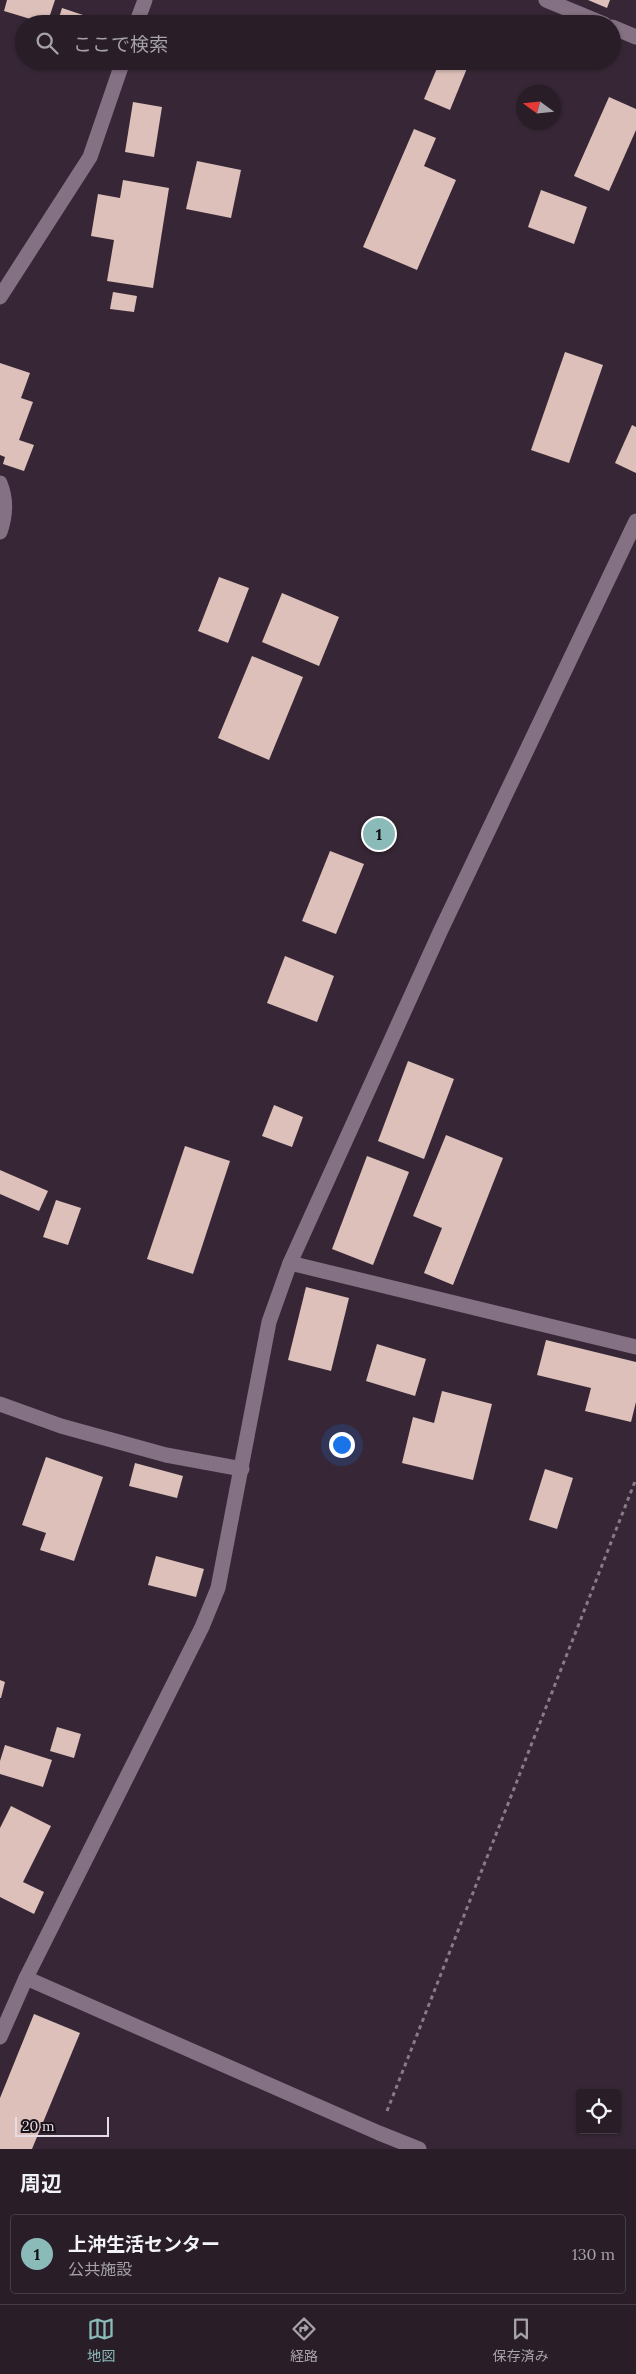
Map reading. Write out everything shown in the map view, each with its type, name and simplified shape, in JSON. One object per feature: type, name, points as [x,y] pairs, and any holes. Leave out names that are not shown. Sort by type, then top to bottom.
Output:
[{"type":"street","points":[[139,15],[145,0]]},
{"type":"street","points":[[546,0],[582,15]]},
{"type":"street","points":[[621,31],[636,37]]},
{"type":"street","points":[[0,297],[90,157],[121,70]]},
{"type":"street","points":[[0,484],[4,494],[5,517],[0,532]]},
{"type":"street","points":[[0,2036],[26,1978],[202,1627],[218,1588],[269,1322],[290,1264],[440,932],[636,521]]},
{"type":"street","points":[[290,1264],[636,1347]]},
{"type":"street","points":[[0,1404],[61,1426],[166,1455],[242,1469]]},
{"type":"street","points":[[26,1978],[419,2149]]},
{"type":"path","points":[[379,2133],[636,1479]]},
{"type":"building","points":[[7,0],[55,0],[50,15],[17,15],[4,11]]},
{"type":"building","points":[[588,0],[610,0],[607,8]]},
{"type":"building","points":[[62,8],[83,15],[60,15]]},
{"type":"building","points":[[436,70],[466,70],[450,110],[424,99]]},
{"type":"building","points":[[609,97],[636,109],[636,130],[609,191],[574,176]]},
{"type":"building","points":[[133,102],[162,107],[154,157],[125,152]]},
{"type":"building","points":[[414,129],[436,138],[424,166],[456,180],[417,270],[363,247]]},
{"type":"building","points":[[197,161],[241,170],[231,218],[186,209]]},
{"type":"building","points":[[123,180],[169,188],[153,288],[107,281],[114,240],[91,236],[98,194],[120,198]]},
{"type":"building","points":[[541,190],[587,207],[574,244],[528,227]]},
{"type":"building","points":[[113,292],[137,296],[134,312],[110,309]]},
{"type":"building","points":[[565,352],[603,365],[569,463],[531,450]]},
{"type":"building","points":[[0,363],[30,373],[21,398],[33,402],[19,440],[34,445],[24,471],[3,464],[5,457],[0,455]]},
{"type":"building","points":[[632,425],[636,427],[636,473],[615,463]]},
{"type":"building","points":[[219,577],[249,588],[228,643],[198,631]]},
{"type":"building","points":[[282,593],[339,617],[319,666],[262,642]]},
{"type":"building","points":[[252,656],[303,677],[269,760],[218,738]]},
{"type":"building","points":[[330,851],[364,864],[336,934],[302,921]]},
{"type":"building","points":[[285,956],[334,976],[317,1022],[267,1003]]},
{"type":"building","points":[[408,1061],[454,1079],[424,1159],[378,1141]]},
{"type":"building","points":[[274,1105],[303,1117],[292,1147],[262,1136]]},
{"type":"building","points":[[446,1135],[503,1158],[453,1285],[424,1273],[442,1228],[413,1216]]},
{"type":"building","points":[[185,1146],[230,1161],[193,1274],[147,1259]]},
{"type":"building","points":[[367,1156],[409,1172],[373,1265],[332,1249]]},
{"type":"building","points":[[0,1170],[48,1191],[39,1211],[0,1194]]},
{"type":"building","points":[[56,1200],[81,1208],[68,1245],[43,1237]]},
{"type":"building","points":[[306,1287],[349,1298],[331,1371],[288,1360]]},
{"type":"building","points":[[546,1340],[636,1362],[636,1402],[631,1422],[585,1411],[591,1388],[537,1375]]},
{"type":"building","points":[[377,1344],[426,1359],[415,1396],[366,1381]]},
{"type":"building","points":[[442,1391],[492,1404],[473,1480],[402,1463],[413,1417],[434,1423]]},
{"type":"building","points":[[46,1457],[103,1477],[74,1561],[40,1550],[46,1533],[22,1525]]},
{"type":"building","points":[[135,1463],[183,1476],[177,1498],[129,1486]]},
{"type":"building","points":[[545,1469],[573,1478],[557,1529],[529,1520]]},
{"type":"building","points":[[156,1556],[204,1569],[196,1597],[148,1585]]},
{"type":"building","points":[[0,1680],[5,1682],[1,1698],[0,1698]]},
{"type":"building","points":[[57,1727],[81,1734],[74,1758],[50,1751]]},
{"type":"building","points":[[5,1745],[52,1760],[43,1787],[0,1774],[0,1761]]},
{"type":"building","points":[[11,1806],[51,1826],[23,1882],[44,1892],[34,1914],[0,1897],[0,1828]]},
{"type":"building","points":[[34,2014],[80,2033],[32,2149],[0,2149],[0,2098]]},
{"type":"place","name":"上沖生活センター","points":[[379,834]]}]
